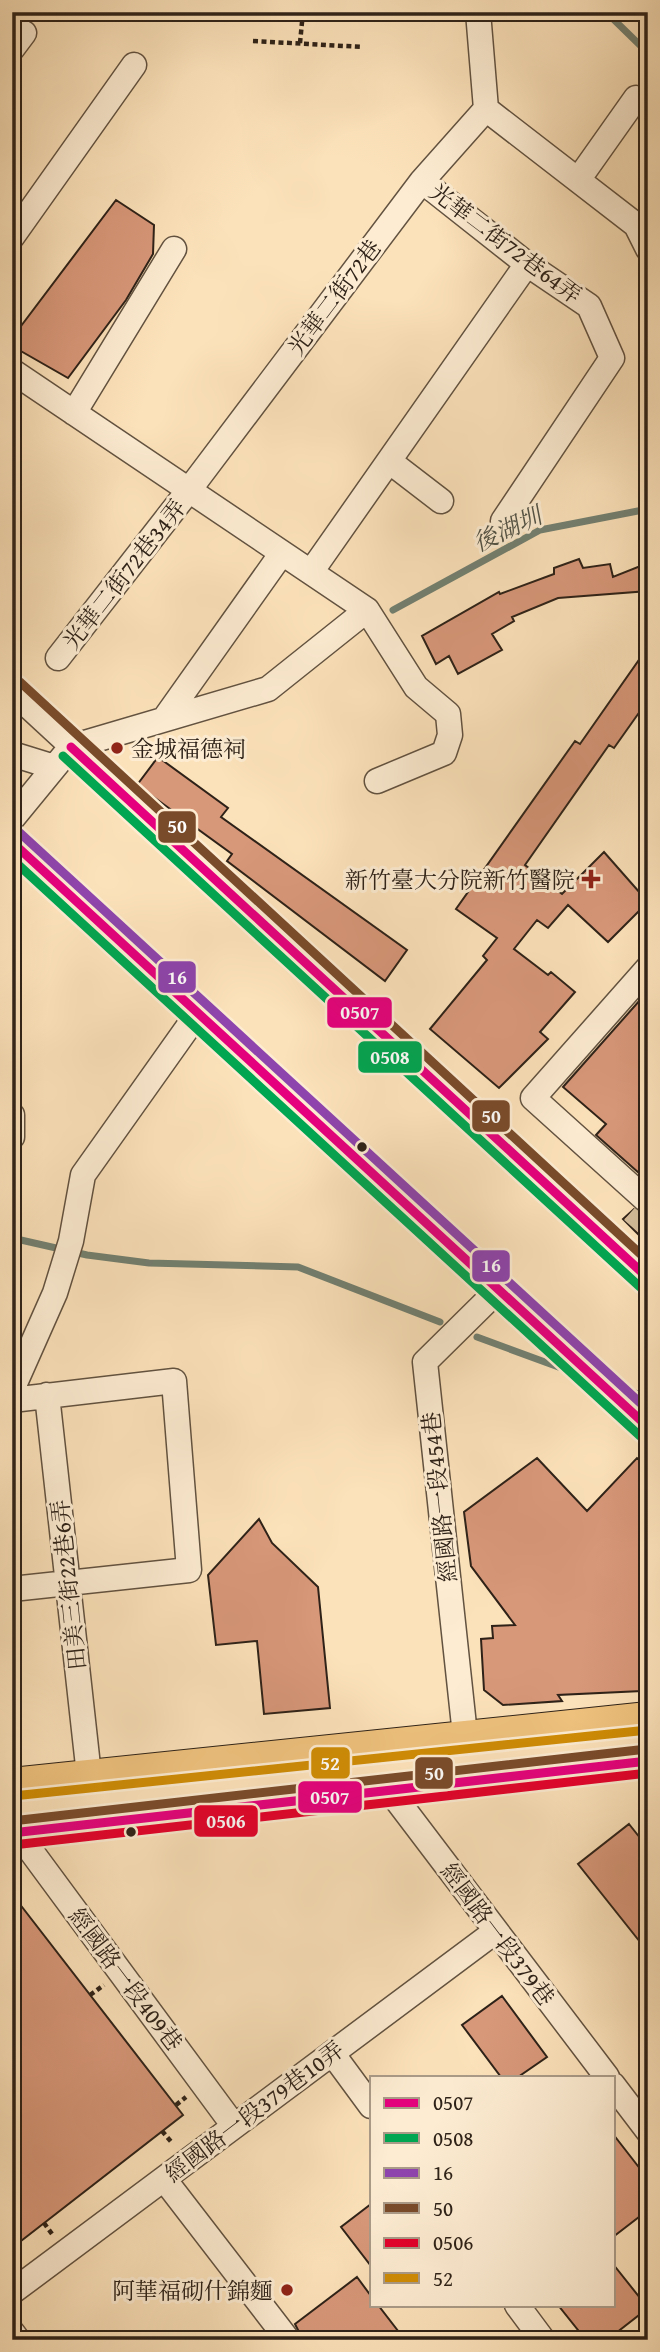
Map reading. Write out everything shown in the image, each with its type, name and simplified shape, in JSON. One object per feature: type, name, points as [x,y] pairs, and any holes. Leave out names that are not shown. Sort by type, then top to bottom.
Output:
[{"type":"main road","points":[[12,1784],[648,1718]]},
{"type":"main road","points":[[14,1832],[648,1761]]},
{"type":"street","points":[[478,12],[486,109],[636,225],[648,249]]},
{"type":"street","points":[[12,237],[134,65]]},
{"type":"street","points":[[578,180],[636,98]]},
{"type":"street","name":"光華二街72巷","points":[[189,490],[422,181],[486,109]]},
{"type":"street","name":"光華二街72巷64弄","points":[[422,181],[527,264],[589,306],[612,358],[503,521]]},
{"type":"street","points":[[74,413],[174,249]]},
{"type":"street","points":[[311,572],[527,264]]},
{"type":"street","points":[[12,371],[367,610],[416,687],[448,714],[450,735],[444,753],[377,781]]},
{"type":"street","points":[[389,461],[441,501]]},
{"type":"street","name":"光華二街72巷34弄","points":[[58,658],[189,490]]},
{"type":"street","points":[[165,718],[282,553]]},
{"type":"street","points":[[12,819],[71,747],[268,689],[367,610]]},
{"type":"street","points":[[12,691],[648,1278]]},
{"type":"street","points":[[12,754],[54,767]]},
{"type":"street","points":[[12,842],[648,1427]]},
{"type":"street","points":[[638,1205],[606,1165],[533,1098],[648,968]]},
{"type":"street","points":[[12,1390],[55,1293],[71,1241],[83,1175],[198,1013]]},
{"type":"street","name":"經國路一段454巷","points":[[465,1735],[425,1362],[499,1289]]},
{"type":"street","points":[[12,1400],[174,1381],[189,1570],[12,1588]]},
{"type":"street","name":"田美三街22巷6弄","points":[[47,1395],[89,1776]]},
{"type":"street","name":"經國路一段379巷","points":[[390,1791],[606,2076]]},
{"type":"street","name":"經國路一段409巷","points":[[14,1832],[234,2126]]},
{"type":"street","name":"經國路一段379巷10弄","points":[[12,2292],[496,1931]]},
{"type":"street","points":[[332,2053],[370,2105]]},
{"type":"street","points":[[614,2086],[648,2131]]},
{"type":"street","points":[[164,2179],[288,2340]]},
{"type":"street","points":[[518,2306],[543,2340]]},
{"type":"street","points":[[12,2332],[18,2340]]},
{"type":"path","points":[[300,43],[303,12]]},
{"type":"path","points":[[253,41],[363,47]]},
{"type":"building","points":[[116,200],[154,225],[153,254],[126,300],[68,378],[12,346],[12,338]]},
{"type":"building","points":[[579,559],[583,568],[610,564],[613,577],[648,563],[648,591],[558,598],[512,617],[514,621],[492,634],[502,650],[458,674],[449,656],[436,664],[422,636],[499,592],[500,594],[554,574],[554,568]]},
{"type":"building","points":[[648,647],[648,700],[614,748],[609,745],[525,865],[562,894],[604,852],[648,902],[608,942],[568,905],[548,928],[537,920],[514,949],[548,975],[551,972],[575,992],[540,1032],[548,1039],[499,1088],[430,1029],[487,960],[483,956],[497,938],[456,909],[575,741],[580,744]]},
{"type":"building","points":[[158,757],[228,808],[221,817],[407,950],[385,981],[227,861],[232,854],[137,785]]},
{"type":"building","points":[[648,991],[648,1181],[596,1135],[606,1124],[563,1087]]},
{"type":"building","points":[[634,1209],[648,1213],[648,1244],[623,1219]]},
{"type":"building","points":[[537,1458],[587,1511],[637,1458],[648,1467],[648,1685],[642,1691],[558,1695],[562,1701],[503,1705],[484,1690],[481,1639],[493,1638],[492,1626],[515,1625],[471,1566],[464,1512]]},
{"type":"building","points":[[259,1519],[272,1543],[318,1587],[330,1708],[264,1714],[257,1641],[216,1645],[208,1575]]},
{"type":"building","points":[[629,1824],[648,1848],[648,1952],[578,1864]]},
{"type":"building","points":[[12,1894],[183,2115],[12,2248]]},
{"type":"building","points":[[502,1996],[547,2057],[519,2076],[500,2076],[462,2025]]},
{"type":"building","points":[[614,2135],[648,2179],[648,2210],[614,2236]]},
{"type":"building","points":[[370,2205],[370,2265],[341,2227]]},
{"type":"building","points":[[614,2265],[648,2308],[607,2340],[586,2340],[559,2306],[614,2306]]},
{"type":"building","points":[[357,2277],[370,2295],[370,2306],[379,2306],[405,2340],[303,2340],[295,2324]]},
{"type":"waterway","points":[[606,12],[648,53]]},
{"type":"waterway","name":"後湖圳","points":[[393,610],[540,530],[648,509]]},
{"type":"waterway","points":[[12,1238],[87,1255],[149,1263],[298,1267],[440,1322]]},
{"type":"waterway","points":[[477,1337],[564,1369]]},
{"type":"waterway","points":[[632,1392],[648,1397]]},
{"type":"tunnel","points":[[632,1211],[648,1225]]},
{"type":"transit line","name":"50","points":[[20,682],[648,1261]]},
{"type":"transit line","name":"0507","points":[[71,747],[648,1278]]},
{"type":"transit line","name":"0508","points":[[63,756],[640,1287]]},
{"type":"transit line","name":"16","points":[[20,833],[648,1410]]},
{"type":"transit line","name":"0507","points":[[12,842],[648,1427]]},
{"type":"transit line","name":"0508","points":[[12,859],[640,1436]]},
{"type":"transit line","name":"52","points":[[13,1796],[648,1730]]},
{"type":"transit line","name":"50","points":[[12,1821],[647,1749]]},
{"type":"transit line","name":"0507","points":[[12,1833],[648,1761]]},
{"type":"transit line","name":"0506","points":[[13,1845],[648,1773]]},
{"type":"place","name":"金城福德祠","points":[[117,748]]},
{"type":"place","name":"新竹臺大分院新竹醫院","points":[[591,879]]},
{"type":"place","name":"阿華福砌什錦麵","points":[[287,2290]]}]
